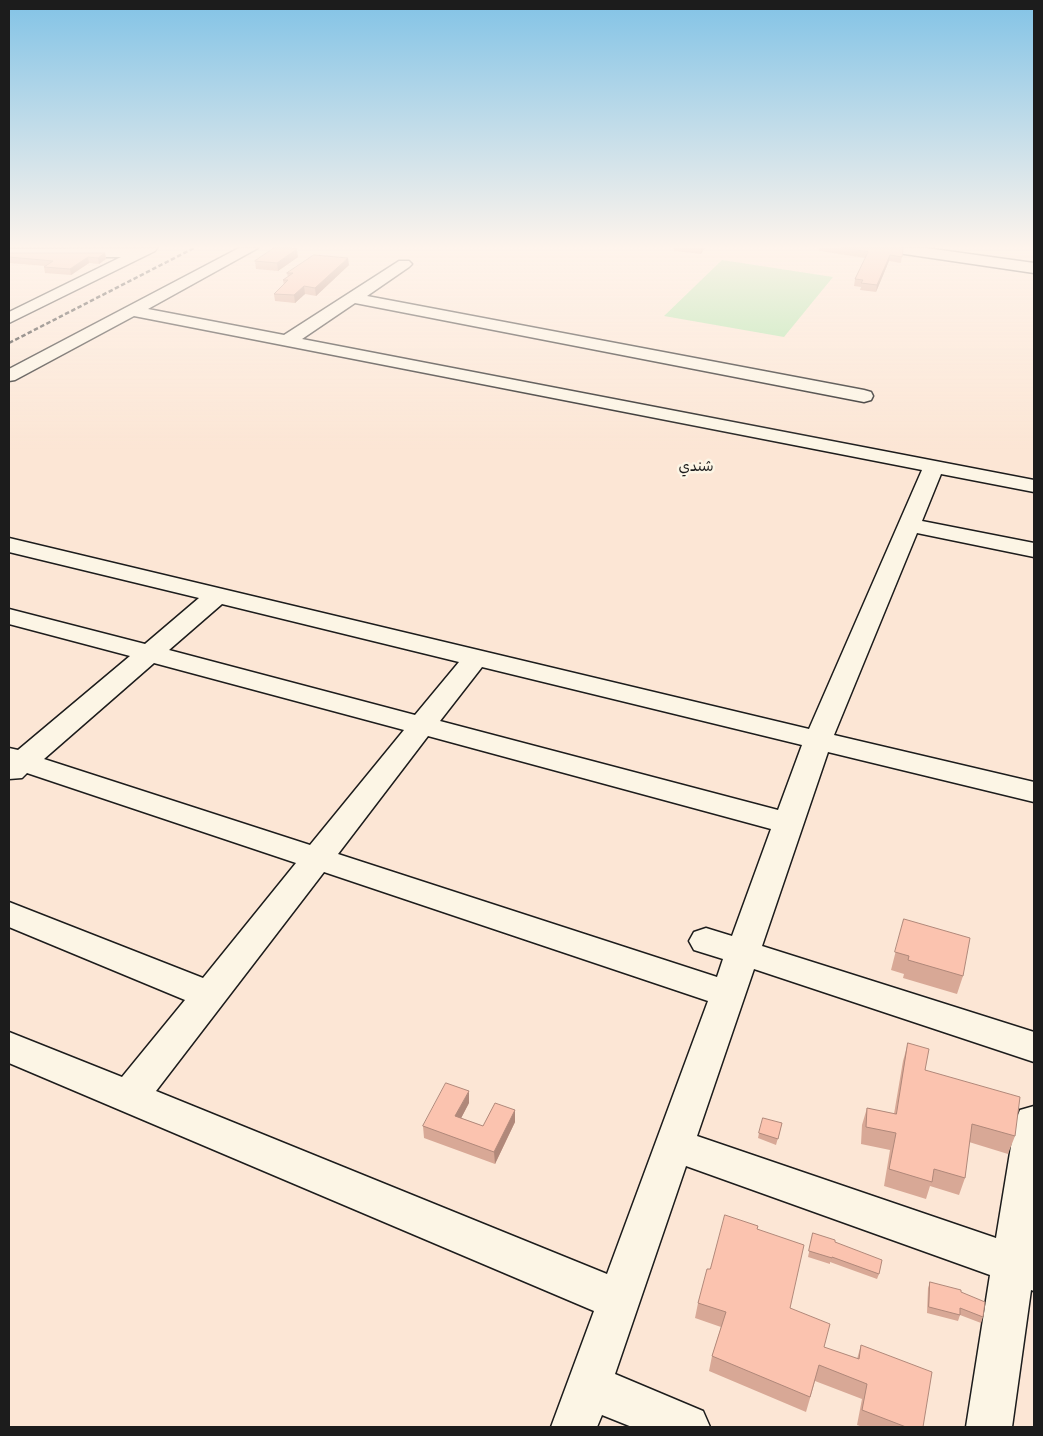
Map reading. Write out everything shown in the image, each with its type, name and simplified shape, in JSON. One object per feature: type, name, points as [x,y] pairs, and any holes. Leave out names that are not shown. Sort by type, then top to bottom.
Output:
[{"type":"street","points":[[9,376],[126,315]]},
{"type":"street","points":[[148,315],[1034,486]]},
{"type":"street","points":[[286,341],[326,315]]},
{"type":"street","points":[[442,315],[864,396]]},
{"type":"street","points":[[574,1427],[818,740],[934,467]]},
{"type":"street","points":[[910,525],[1034,550]]},
{"type":"street","points":[[9,544],[1034,792]]},
{"type":"street","points":[[13,764],[150,654],[218,595]]},
{"type":"street","points":[[9,616],[788,823]]},
{"type":"street","points":[[129,1097],[476,658]]},
{"type":"street","points":[[13,764],[317,859],[727,994]]},
{"type":"street","points":[[9,914],[209,995]]},
{"type":"street","points":[[706,941],[1034,1047]]},
{"type":"street","points":[[9,1047],[619,1300]]},
{"type":"street","points":[[990,1427],[1024,1268],[1034,1122]]},
{"type":"street","points":[[674,1145],[1024,1268]]},
{"type":"street","points":[[588,1386],[687,1427]]},
{"type":"green space","points":[[665,315],[802,315],[784,337]]},
{"type":"building","points":[[904,919],[970,938],[963,976],[908,960],[909,956],[895,952]]},
{"type":"building","points":[[908,1043],[929,1049],[925,1070],[1020,1097],[1015,1136],[972,1124],[965,1178],[934,1169],[932,1182],[889,1169],[896,1133],[866,1127],[867,1108],[896,1114]]},
{"type":"building","points":[[446,1083],[469,1091],[455,1116],[483,1126],[495,1103],[515,1110],[494,1152],[423,1126]]},
{"type":"building","points":[[763,1118],[782,1123],[778,1139],[759,1133]]},
{"type":"building","points":[[725,1215],[758,1226],[757,1229],[804,1245],[790,1308],[830,1324],[824,1347],[859,1359],[861,1345],[932,1372],[923,1427],[906,1427],[862,1410],[867,1384],[819,1365],[810,1397],[712,1356],[726,1312],[698,1303]]},
{"type":"building","points":[[813,1233],[882,1260],[879,1274],[809,1251]]},
{"type":"building","points":[[930,1282],[961,1290],[961,1292],[985,1302],[983,1317],[960,1308],[960,1315],[929,1307]]},
{"type":"railway","points":[[9,343],[64,315]]},
{"type":"district","name":"شندي","points":[[696,466]]}]
